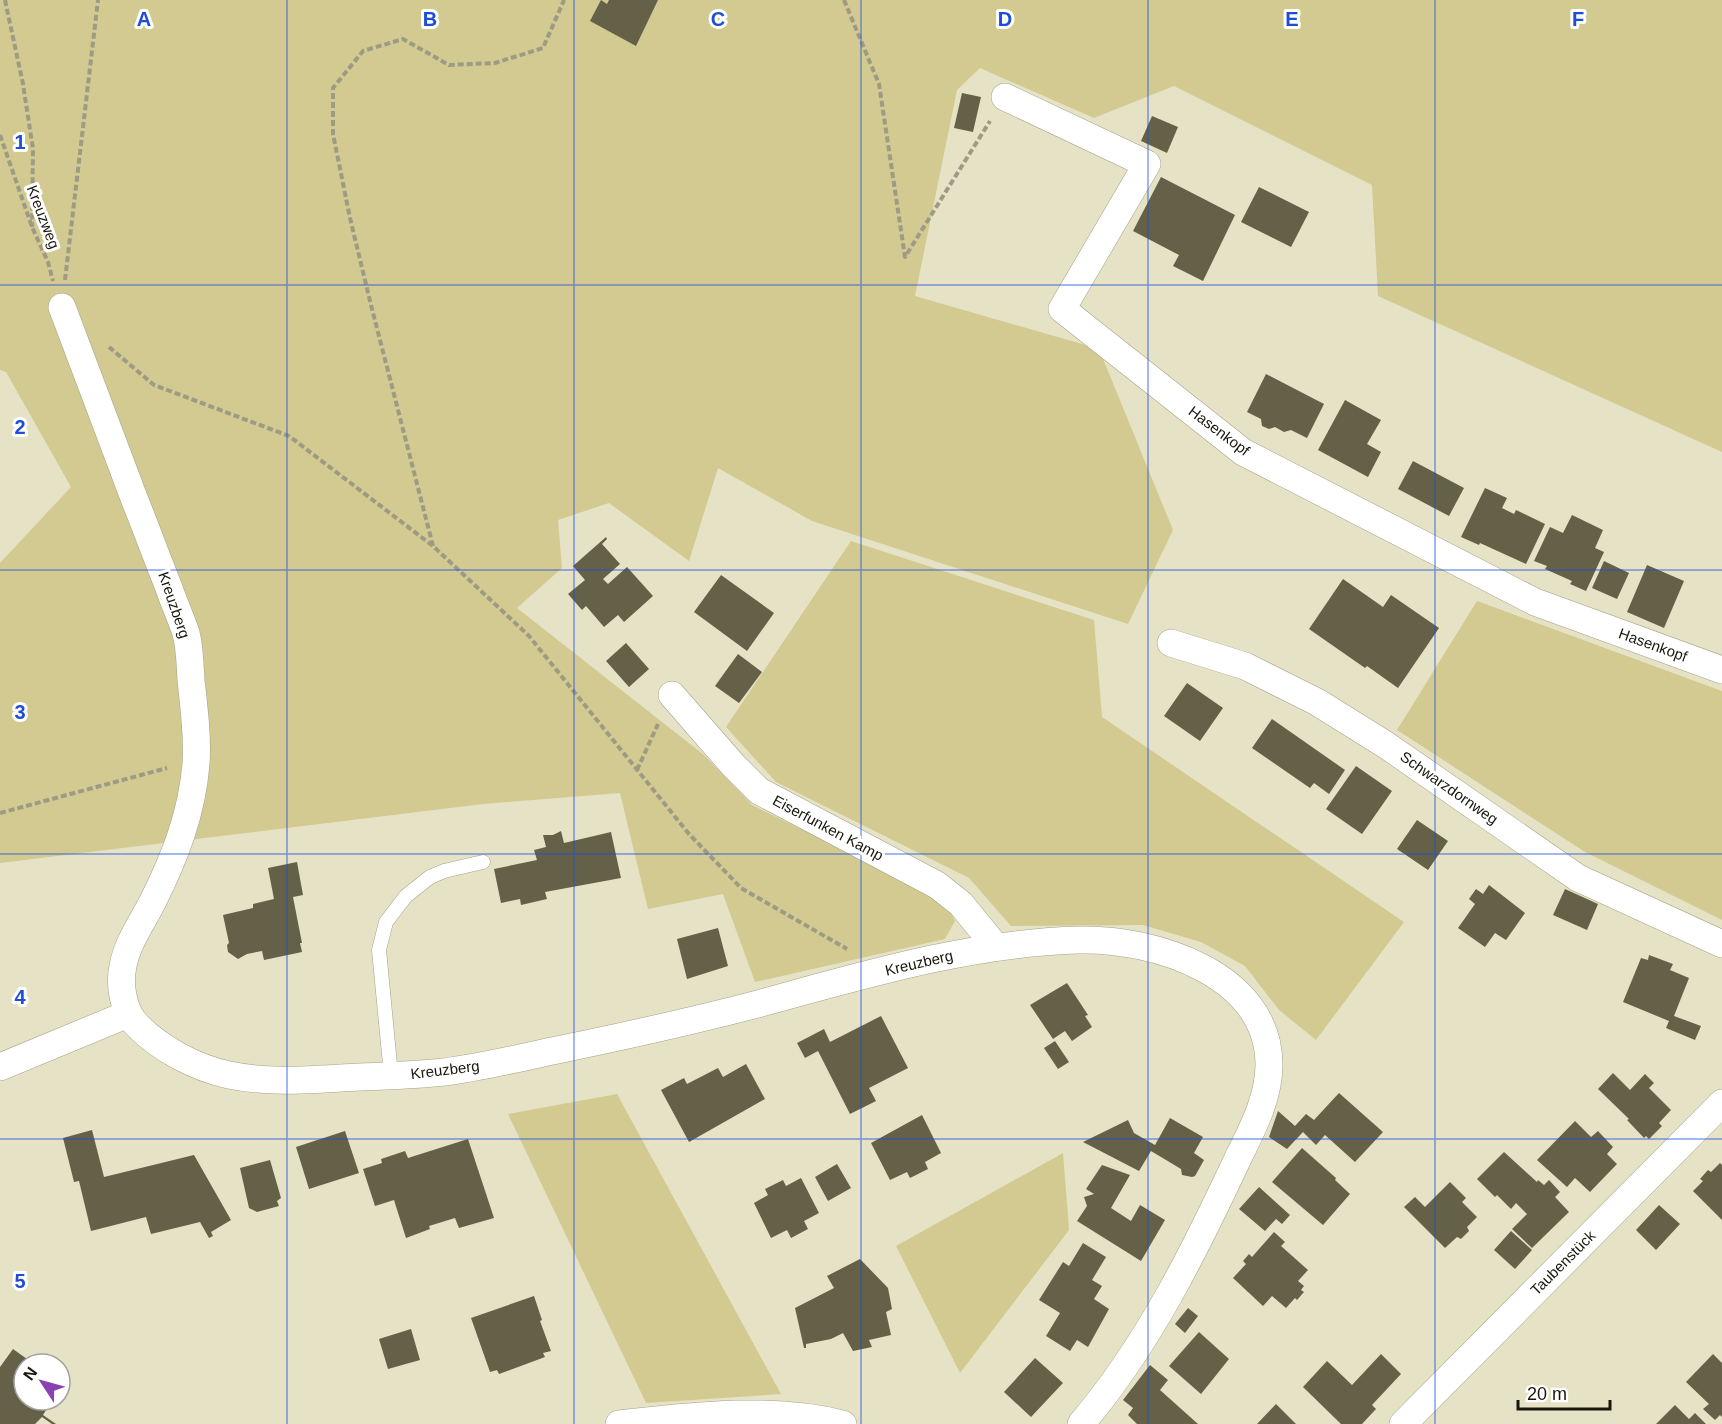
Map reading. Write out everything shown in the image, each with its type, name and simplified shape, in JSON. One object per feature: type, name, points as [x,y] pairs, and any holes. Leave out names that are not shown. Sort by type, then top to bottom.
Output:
[{"type":"street","name":"Hasenkopf","points":[[1005,97],[1147,164],[1062,309],[1243,452],[1535,602],[1722,670]]},
{"type":"street","name":"Kreuzberg","points":[[62,307],[188,637],[196,760],[187,822],[168,868],[129,946],[123,966],[122,983],[128,1014],[136,1024],[182,1057],[221,1073],[260,1080],[453,1071],[706,1017],[927,961],[996,947],[1082,940],[1114,941],[1172,955],[1220,977],[1246,1002],[1257,1018],[1263,1030],[1269,1060],[1265,1095],[1250,1133],[1188,1264],[1130,1360],[1081,1424]]},
{"type":"street","name":"Schwarzdornweg","points":[[1171,642],[1245,666],[1317,702],[1386,745],[1578,878],[1722,944]]},
{"type":"street","name":"Eiserfunken Kamp","points":[[672,695],[733,765],[759,791],[937,885],[961,904],[996,947]]},
{"type":"street","points":[[0,1067],[128,1014]]},
{"type":"street","name":"Taubenstück","points":[[1403,1424],[1722,1103]]},
{"type":"street","points":[[619,1424],[726,1415],[778,1419],[815,1418],[843,1424]]},
{"type":"lane","points":[[392,1075],[379,950],[386,922],[406,896],[429,877],[483,862]]},
{"type":"path","points":[[5,0],[23,84],[33,149],[32,227]]},
{"type":"path","points":[[62,307],[98,0]]},
{"type":"path","points":[[433,546],[350,218],[333,134],[333,88],[363,51],[403,39],[449,65],[495,63],[543,48],[564,0]]},
{"type":"path","points":[[844,0],[879,84],[905,257],[1005,97]]},
{"type":"path","name":"Kreuzweg","points":[[0,135],[32,227],[48,262],[62,307]]},
{"type":"path","points":[[104,342],[154,385],[289,436],[433,546],[529,636],[688,834],[741,888],[850,951]]},
{"type":"path","points":[[637,770],[672,695]]},
{"type":"path","points":[[0,813],[196,760]]},
{"type":"shaded area","points":[[0,0],[1722,0],[1722,452],[1378,296],[1372,185],[1174,86],[1094,118],[980,68],[957,90],[915,296],[1099,349],[1173,530],[1128,624],[812,521],[718,468],[689,561],[609,503],[558,520],[562,568],[517,608],[704,755],[752,805],[943,899],[955,921],[945,939],[755,982],[723,894],[648,909],[620,793],[483,804],[0,863],[0,563],[71,487],[6,372],[0,370]]},
{"type":"shaded area","points":[[851,541],[1094,620],[1102,717],[1404,922],[1316,1040],[1279,1010],[1245,966],[1201,942],[1143,925],[1011,926],[969,878],[776,782],[726,727]]},
{"type":"shaded area","points":[[1477,601],[1722,691],[1722,920],[1585,852],[1397,730]]},
{"type":"shaded area","points":[[617,1094],[781,1394],[646,1403],[508,1114]]},
{"type":"shaded area","points":[[1063,1153],[1069,1230],[960,1373],[896,1246]]},
{"type":"building","points":[[601,0],[607,4],[609,0],[658,0],[636,46],[590,21]]},
{"type":"building","points":[[962,93],[981,97],[973,132],[954,128]]},
{"type":"building","points":[[1152,116],[1178,127],[1167,153],[1141,141]]},
{"type":"building","points":[[1161,177],[1235,215],[1203,281],[1173,266],[1179,255],[1133,231]]},
{"type":"building","points":[[1259,187],[1309,212],[1291,247],[1241,222]]},
{"type":"building","points":[[1266,374],[1324,404],[1307,438],[1291,430],[1284,432],[1275,427],[1269,429],[1262,426],[1261,419],[1247,412]]},
{"type":"building","points":[[1345,400],[1381,420],[1367,444],[1381,452],[1368,477],[1318,450]]},
{"type":"building","points":[[1413,461],[1464,488],[1449,516],[1398,489]]},
{"type":"building","points":[[1485,488],[1507,498],[1502,508],[1514,514],[1516,510],[1545,524],[1526,564],[1461,537]]},
{"type":"building","points":[[1572,515],[1603,530],[1595,548],[1604,552],[1586,591],[1570,584],[1572,581],[1545,569],[1547,566],[1534,561],[1550,527],[1563,533]]},
{"type":"building","points":[[606,537],[607,539],[602,544],[620,564],[603,579],[608,584],[627,567],[653,596],[624,622],[618,615],[604,627],[586,606],[582,610],[568,594],[585,580],[573,566]]},
{"type":"building","points":[[1604,561],[1629,573],[1617,599],[1592,588]]},
{"type":"building","points":[[1647,565],[1684,581],[1664,628],[1627,612]]},
{"type":"building","points":[[721,575],[774,613],[747,651],[694,612]]},
{"type":"building","points":[[1343,579],[1383,607],[1391,595],[1439,628],[1398,688],[1309,629]]},
{"type":"building","points":[[626,643],[649,669],[629,687],[606,661]]},
{"type":"building","points":[[738,654],[762,672],[739,703],[715,686]]},
{"type":"building","points":[[1187,683],[1223,708],[1200,741],[1164,716]]},
{"type":"building","points":[[1272,719],[1345,770],[1329,794],[1314,783],[1310,788],[1252,748]]},
{"type":"building","points":[[1356,766],[1392,791],[1362,834],[1326,809]]},
{"type":"building","points":[[1417,820],[1448,841],[1428,870],[1397,849]]},
{"type":"building","points":[[561,831],[564,843],[611,832],[621,878],[545,892],[547,899],[521,905],[520,899],[501,903],[494,869],[537,860],[534,850],[546,847],[543,835],[553,835]]},
{"type":"building","points":[[297,862],[303,895],[293,897],[302,952],[264,960],[262,951],[247,954],[238,959],[228,952],[229,943],[223,915],[253,908],[253,904],[274,899],[268,868]]},
{"type":"building","points":[[1489,885],[1525,913],[1506,940],[1495,933],[1485,947],[1458,928],[1475,904],[1469,899],[1476,889],[1483,894]]},
{"type":"building","points":[[1565,889],[1598,904],[1587,930],[1553,915]]},
{"type":"building","points":[[718,928],[728,966],[687,979],[677,939]]},
{"type":"building","points":[[1649,955],[1673,964],[1670,970],[1689,978],[1674,1016],[1701,1026],[1695,1040],[1666,1028],[1669,1021],[1623,1002],[1641,958],[1648,960]]},
{"type":"building","points":[[1067,983],[1088,1015],[1085,1016],[1092,1027],[1072,1041],[1065,1031],[1053,1039],[1030,1005]]},
{"type":"building","points":[[881,1016],[908,1068],[869,1088],[876,1101],[850,1114],[818,1051],[805,1058],[797,1043],[824,1029],[830,1042]]},
{"type":"building","points":[[1055,1041],[1069,1062],[1058,1069],[1044,1048]]},
{"type":"building","points":[[746,1064],[765,1099],[689,1142],[661,1090],[684,1078],[687,1084],[718,1068],[723,1077]]},
{"type":"building","points":[[1613,1073],[1630,1090],[1645,1074],[1654,1083],[1649,1088],[1671,1110],[1659,1123],[1662,1126],[1649,1139],[1646,1136],[1644,1138],[1627,1120],[1629,1119],[1598,1089]]},
{"type":"building","points":[[1339,1093],[1383,1132],[1355,1162],[1325,1135],[1316,1145],[1303,1132],[1287,1149],[1269,1137],[1278,1111],[1295,1126],[1306,1114],[1314,1120]]},
{"type":"building","points":[[922,1115],[941,1153],[925,1162],[928,1169],[910,1178],[907,1172],[890,1180],[871,1143]]},
{"type":"building","points":[[1170,1118],[1203,1137],[1194,1153],[1204,1160],[1195,1176],[1182,1175],[1181,1169],[1151,1151],[1139,1171],[1083,1142],[1128,1120],[1134,1133],[1155,1145]]},
{"type":"building","points":[[1575,1121],[1591,1137],[1598,1131],[1613,1147],[1607,1154],[1617,1164],[1590,1192],[1575,1178],[1567,1187],[1537,1160]]},
{"type":"building","points":[[92,1130],[104,1177],[194,1155],[231,1220],[211,1232],[213,1236],[209,1238],[200,1222],[151,1234],[146,1217],[91,1231],[79,1181],[74,1182],[63,1138]]},
{"type":"building","points":[[345,1131],[359,1173],[309,1189],[296,1147]]},
{"type":"building","points":[[468,1139],[494,1218],[459,1228],[455,1218],[429,1226],[430,1229],[406,1238],[394,1200],[375,1206],[363,1169],[382,1163],[381,1159],[405,1151],[408,1158]]},
{"type":"building","points":[[1302,1148],[1336,1178],[1335,1180],[1350,1194],[1323,1225],[1272,1182]]},
{"type":"building","points":[[1504,1152],[1537,1182],[1538,1180],[1544,1185],[1549,1180],[1560,1192],[1555,1197],[1569,1212],[1532,1248],[1512,1229],[1527,1214],[1516,1203],[1511,1209],[1477,1179]]},
{"type":"building","points":[[270,1160],[281,1198],[277,1201],[279,1206],[257,1212],[249,1208],[240,1168]]},
{"type":"building","points":[[1720,1163],[1722,1165],[1722,1220],[1693,1191],[1703,1181],[1700,1179],[1708,1170],[1711,1172]]},
{"type":"building","points":[[837,1164],[851,1188],[828,1201],[815,1177]]},
{"type":"building","points":[[1102,1165],[1130,1175],[1111,1208],[1131,1221],[1140,1205],[1165,1220],[1141,1261],[1077,1221],[1087,1206],[1084,1197],[1094,1194],[1086,1189]]},
{"type":"building","points":[[801,1178],[819,1213],[804,1221],[808,1229],[791,1238],[787,1230],[771,1238],[754,1203],[768,1195],[765,1189],[783,1180],[786,1186]]},
{"type":"building","points":[[1450,1182],[1466,1198],[1462,1202],[1477,1217],[1467,1227],[1469,1231],[1461,1239],[1457,1237],[1445,1248],[1404,1207],[1415,1197],[1425,1207]]},
{"type":"building","points":[[1259,1187],[1290,1215],[1282,1224],[1276,1219],[1265,1231],[1239,1209]]},
{"type":"building","points":[[1659,1205],[1680,1224],[1656,1250],[1636,1230]]},
{"type":"building","points":[[1511,1231],[1532,1250],[1515,1269],[1494,1250]]},
{"type":"building","points":[[1274,1232],[1285,1242],[1281,1246],[1308,1270],[1298,1281],[1304,1286],[1301,1290],[1304,1292],[1286,1308],[1272,1296],[1263,1306],[1233,1278],[1246,1264],[1243,1261],[1249,1254],[1252,1257]]},
{"type":"building","points":[[1083,1243],[1106,1257],[1092,1280],[1102,1286],[1094,1299],[1109,1309],[1088,1347],[1077,1340],[1070,1351],[1046,1336],[1060,1313],[1039,1300],[1063,1262],[1069,1266]]},
{"type":"building","points":[[860,1259],[888,1288],[892,1309],[886,1312],[891,1335],[869,1340],[872,1347],[853,1351],[843,1333],[831,1339],[806,1344],[804,1348],[795,1308],[834,1288],[827,1276]]},
{"type":"building","points":[[534,1296],[551,1351],[543,1353],[545,1357],[499,1374],[497,1370],[490,1372],[471,1318]]},
{"type":"building","points":[[1188,1308],[1198,1316],[1185,1333],[1175,1324]]},
{"type":"building","points":[[411,1329],[420,1360],[388,1369],[379,1339]]},
{"type":"building","points":[[1199,1332],[1229,1359],[1201,1394],[1169,1366]]},
{"type":"building","points":[[13,1349],[17,1352],[12,1352],[12,1412],[45,1412],[43,1415],[56,1424],[42,1417],[35,1424],[0,1424],[0,1367]]},
{"type":"building","points":[[1381,1354],[1401,1374],[1372,1405],[1376,1409],[1362,1424],[1341,1424],[1303,1387],[1327,1361],[1352,1385]]},
{"type":"building","points":[[1713,1354],[1722,1363],[1722,1417],[1720,1415],[1715,1420],[1703,1409],[1709,1404],[1686,1382]]},
{"type":"building","points":[[1035,1358],[1063,1383],[1031,1417],[1004,1392]]},
{"type":"building","points":[[1150,1365],[1168,1380],[1160,1390],[1198,1424],[1137,1424],[1128,1415],[1133,1408],[1123,1400]]},
{"type":"building","points":[[1276,1404],[1296,1424],[1257,1424]]},
{"type":"building","points":[[1675,1405],[1689,1419],[1695,1413],[1706,1424],[1656,1424]]}]
